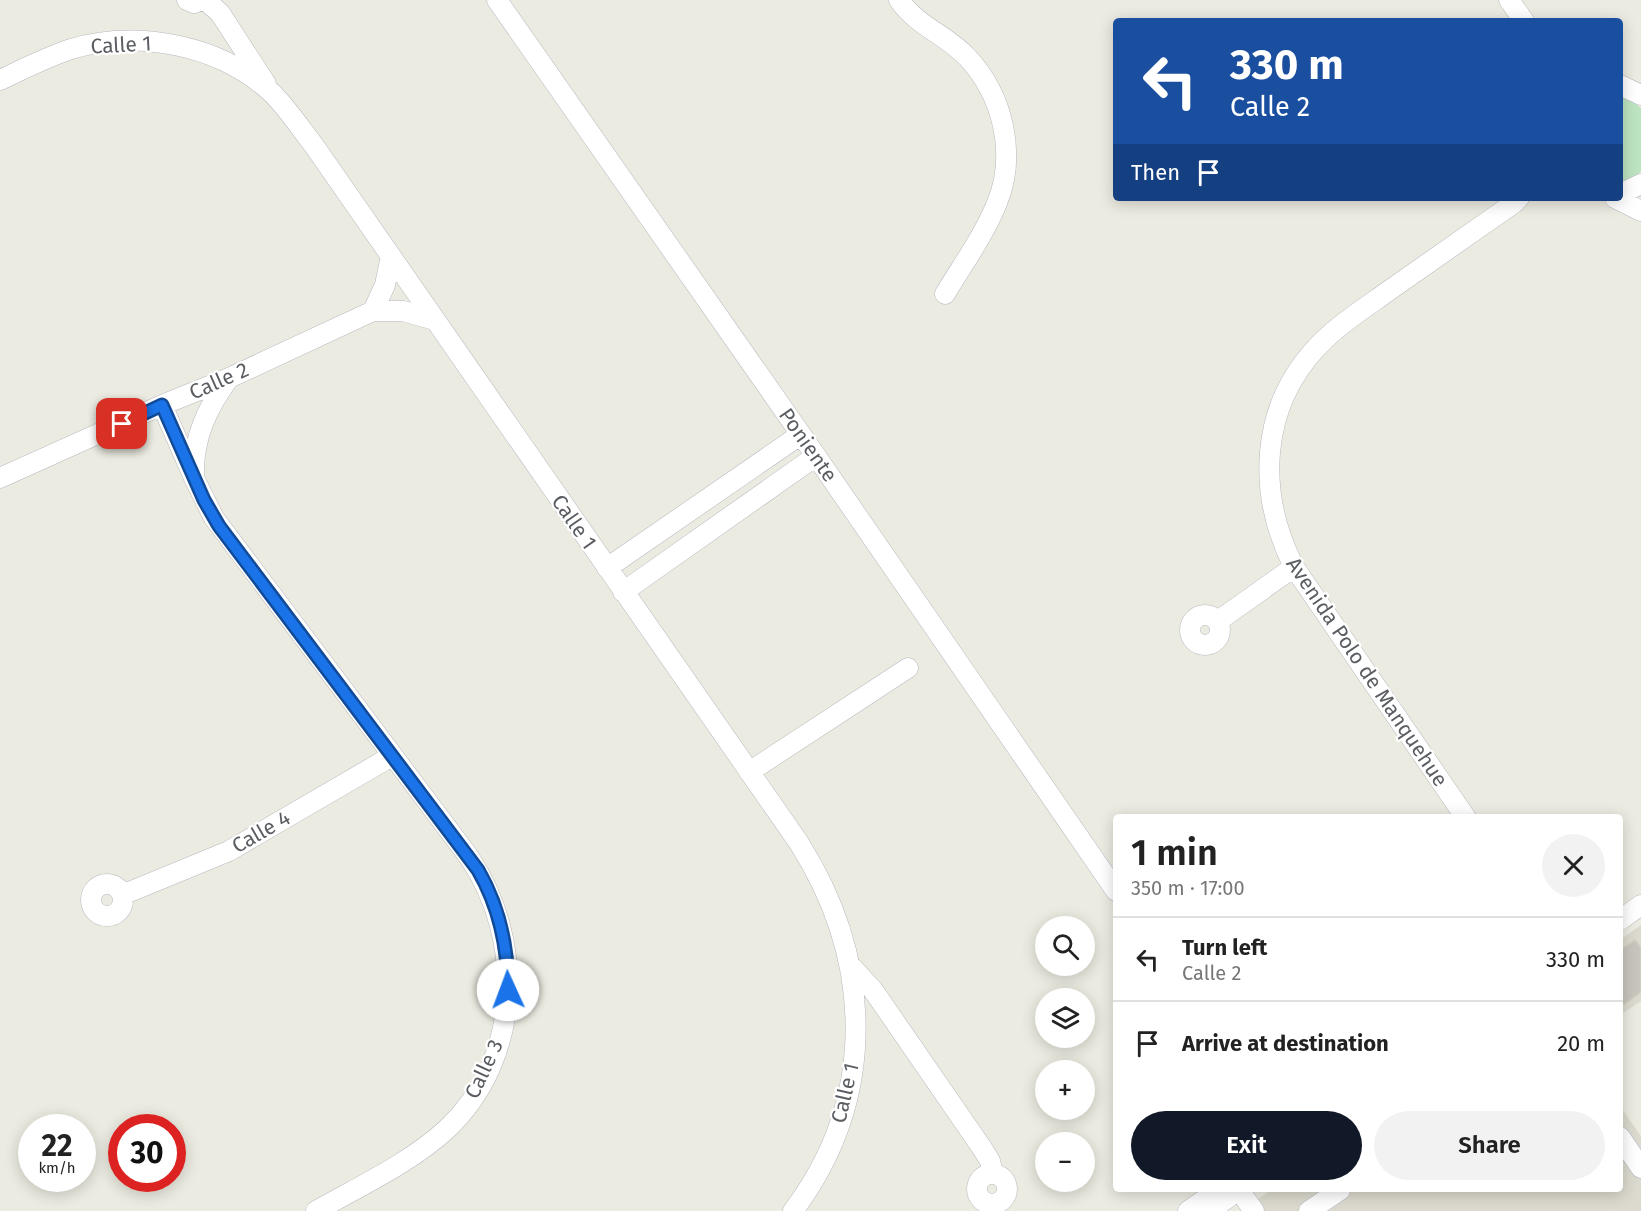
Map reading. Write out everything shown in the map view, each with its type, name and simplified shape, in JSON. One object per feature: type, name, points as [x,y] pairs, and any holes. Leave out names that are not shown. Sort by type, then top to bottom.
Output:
[{"type":"street","name":"Calle 1","points":[[187,0],[194,3],[203,0],[220,13],[272,94],[310,140],[391,256],[799,843],[818,876],[833,909],[850,965],[855,993],[855,1055],[847,1096],[827,1155],[812,1184],[793,1211]]},
{"type":"street","name":"Poniente","points":[[496,0],[816,456],[1113,887]]},
{"type":"street","points":[[899,0],[917,21],[951,44],[974,65],[994,97],[1004,127],[1005,165],[1001,193],[983,230],[945,294]]},
{"type":"street","points":[[1509,0],[1522,18]]},
{"type":"street","name":"Calle 1","points":[[0,80],[71,49],[105,42],[141,40],[180,47],[218,60],[255,79],[272,94]]},
{"type":"street","points":[[1623,193],[1641,184]]},
{"type":"street","name":"Avenida Polo de Manquehue","points":[[1464,814],[1294,567],[1275,522],[1269,483],[1270,448],[1278,413],[1292,381],[1309,357],[1331,333],[1516,201]]},
{"type":"street","points":[[1621,201],[1641,211]]},
{"type":"street","points":[[373,312],[385,285],[391,256]]},
{"type":"street","name":"Calle 2","points":[[0,478],[373,312],[403,311],[435,320]]},
{"type":"street","name":"Calle 3","points":[[194,478],[195,452],[201,426],[210,406],[229,378]]},
{"type":"street","name":"Calle 3","points":[[162,405],[208,509],[219,526],[469,857],[493,899],[502,928],[507,959],[508,990],[504,1020],[491,1064],[475,1094],[452,1123],[411,1156],[316,1211]]},
{"type":"street","points":[[607,568],[801,435]]},
{"type":"street","points":[[623,592],[816,456]]},
{"type":"street","points":[[1218,621],[1294,567]]},
{"type":"street","points":[[749,772],[908,668]]},
{"type":"street","name":"Calle 4","points":[[122,895],[221,855],[392,756]]},
{"type":"street","points":[[1623,906],[1641,893]]},
{"type":"street","points":[[1623,918],[1641,905]]},
{"type":"street","name":"Calle 1","points":[[850,965],[873,990],[982,1148],[990,1161],[993,1174]]},
{"type":"street","points":[[1623,1141],[1641,1168]]},
{"type":"street","points":[[1188,1211],[1216,1192]]},
{"type":"street","points":[[1209,1211],[1236,1192]]},
{"type":"street","points":[[1240,1192],[1254,1211]]},
{"type":"street","points":[[1309,1211],[1337,1192]]},
{"type":"shaded area","points":[[1641,925],[1641,1001],[1623,1013],[1623,938]]},
{"type":"shaded area","points":[[1623,1110],[1641,1136],[1641,1211],[1241,1211],[1268,1192],[1623,1192]]},
{"type":"green space","points":[[1623,96],[1641,108],[1641,171],[1636,177],[1623,184]]},
{"type":"building","points":[[1635,940],[1641,948],[1641,992],[1623,1005],[1623,949]]},
{"type":"route","points":[[122,424],[162,405],[208,509],[219,526],[478,870],[493,899],[502,928],[507,959],[508,990]]}]
